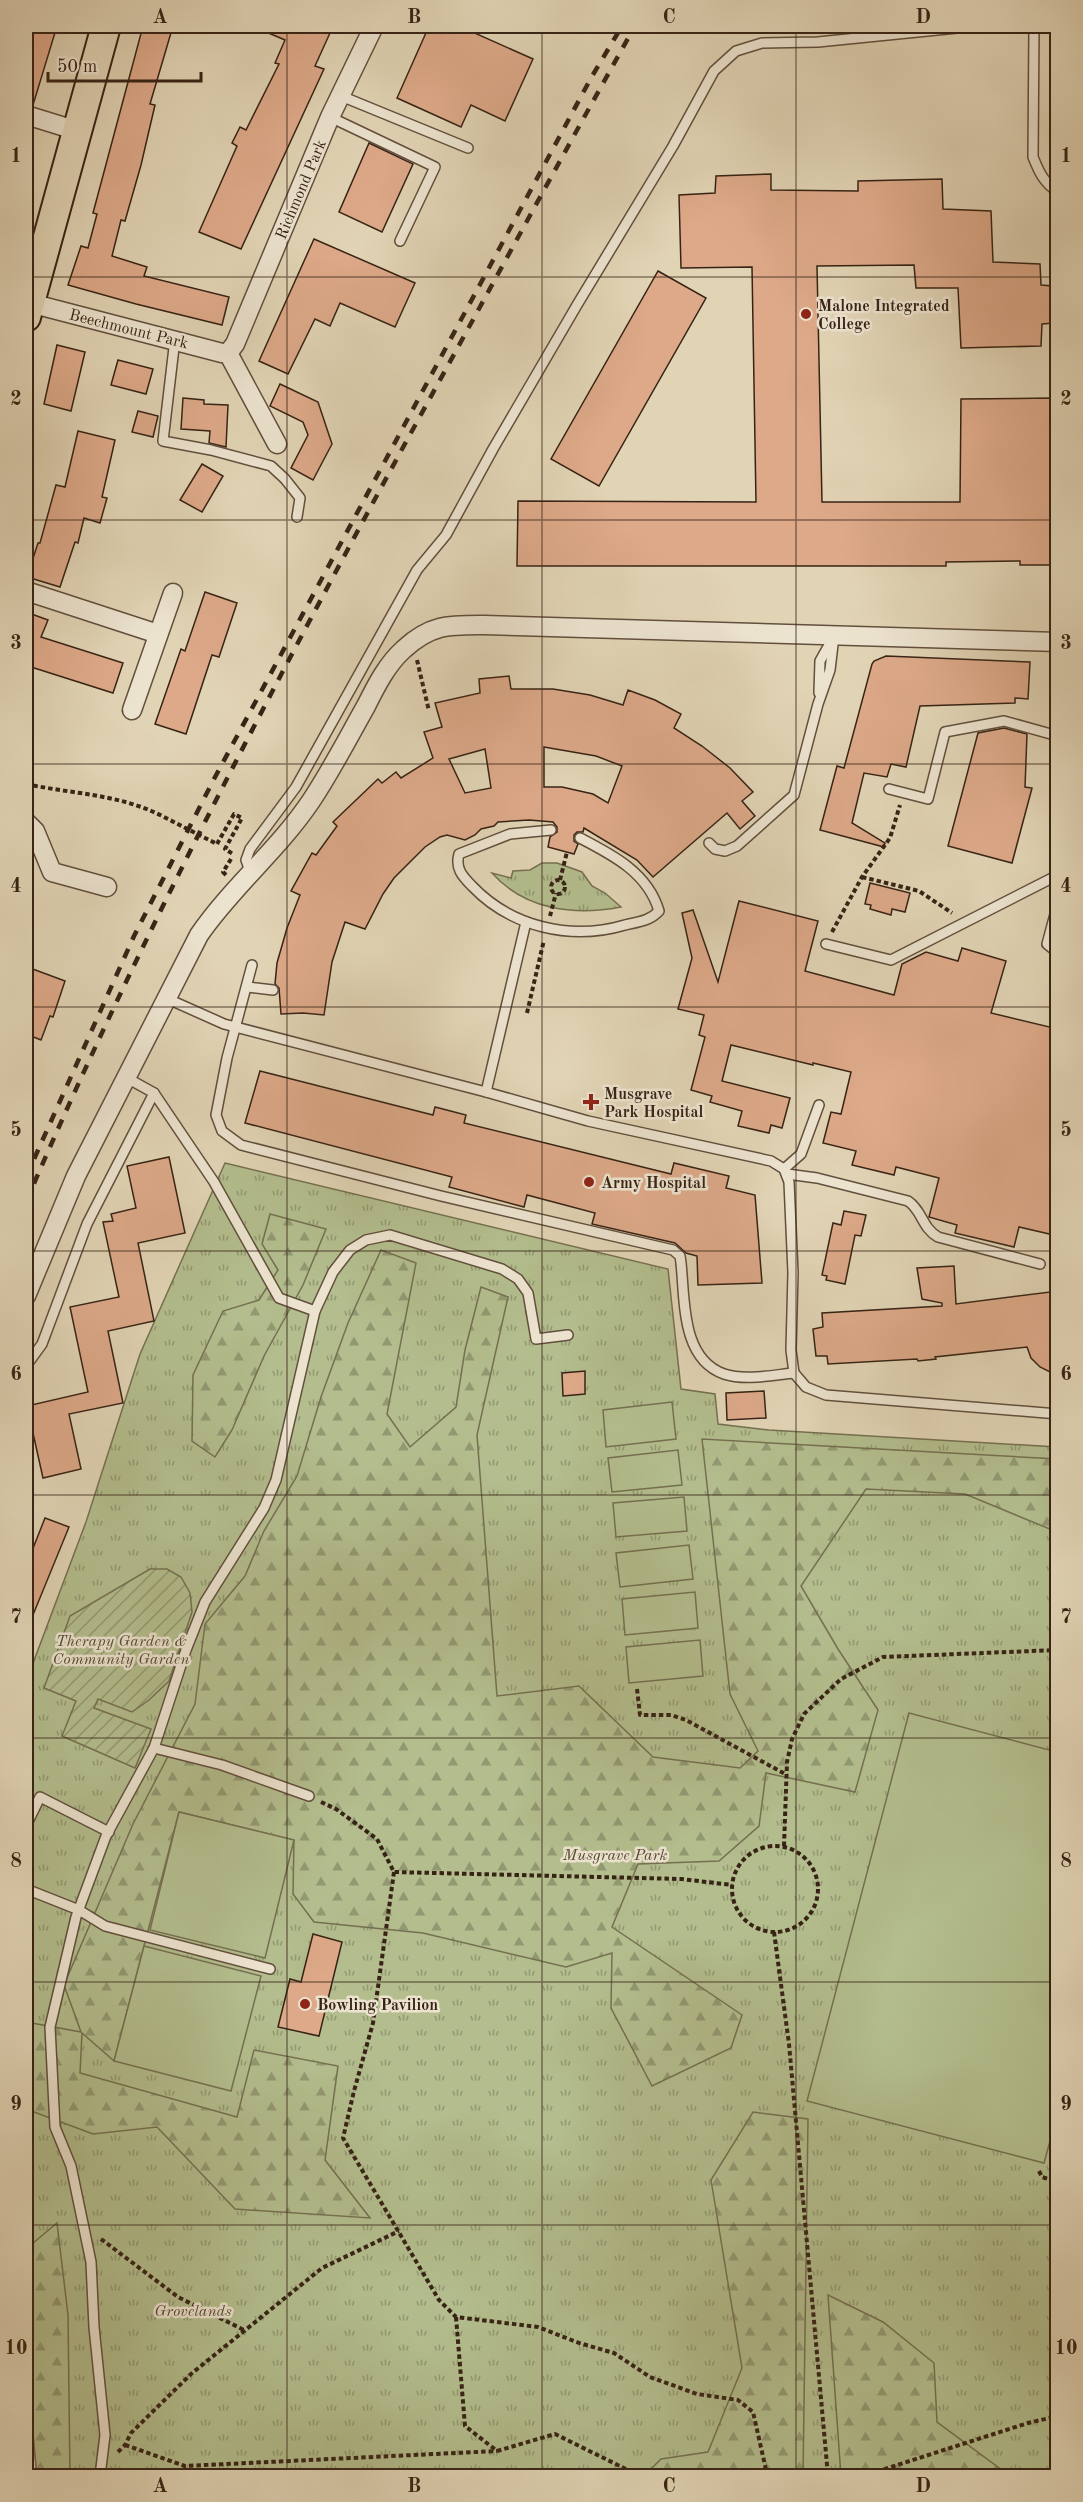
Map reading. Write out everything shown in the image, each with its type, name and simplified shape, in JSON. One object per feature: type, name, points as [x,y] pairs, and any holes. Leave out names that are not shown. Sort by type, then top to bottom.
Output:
[{"type":"main road","points":[[28,310],[106,26]]},
{"type":"street","name":"Richmond Park","points":[[228,352],[235,344],[330,117],[374,26]]},
{"type":"street","points":[[26,115],[78,131]]},
{"type":"street","name":"Beechmount Park","points":[[28,310],[175,339],[222,353],[228,352]]},
{"type":"street","points":[[228,352],[277,444]]},
{"type":"street","points":[[26,591],[158,634]]},
{"type":"street","points":[[132,710],[173,593]]},
{"type":"street","points":[[26,1296],[76,1176],[200,935],[210,919],[272,851],[311,801],[382,675],[402,650],[422,635],[446,625],[1058,642]]},
{"type":"street","points":[[26,822],[35,831],[52,872],[107,887]]},
{"type":"lane","points":[[252,874],[246,860],[250,849],[296,787],[417,570],[446,536],[499,438],[673,146],[714,71],[736,51],[762,43],[818,42],[977,26]]},
{"type":"lane","points":[[1034,26],[1034,157],[1040,174],[1049,186],[1058,192]]},
{"type":"lane","points":[[341,96],[468,148]]},
{"type":"lane","points":[[330,117],[435,167],[400,241]]},
{"type":"lane","points":[[175,339],[163,441],[211,450],[271,466],[300,498],[297,517]]},
{"type":"lane","points":[[710,843],[715,849],[724,851],[737,846],[794,795],[818,704],[820,661],[834,636]]},
{"type":"lane","points":[[888,789],[928,799],[945,732],[1004,721],[1058,736]]},
{"type":"lane","points":[[551,830],[510,834],[477,845],[459,854],[457,862],[461,875],[498,909],[546,929],[605,931],[652,918],[658,911],[646,883],[624,863],[580,838]]},
{"type":"lane","points":[[826,944],[891,960],[1058,875]]},
{"type":"lane","points":[[1058,903],[1047,944],[1058,953]]},
{"type":"lane","points":[[486,1092],[526,922]]},
{"type":"lane","points":[[252,965],[216,1115],[222,1131],[242,1145],[441,1196],[673,1250],[680,1256],[688,1328],[696,1348],[705,1361],[714,1369],[736,1377],[794,1373]]},
{"type":"lane","points":[[248,987],[273,990]]},
{"type":"lane","points":[[168,999],[236,1028],[486,1092],[588,1121],[771,1161],[786,1172],[908,1201],[916,1206],[930,1233],[938,1237],[1040,1264]]},
{"type":"lane","points":[[127,1078],[154,1093],[214,1182],[279,1298],[315,1311]]},
{"type":"lane","points":[[26,1366],[42,1344],[87,1224],[154,1093]]},
{"type":"lane","points":[[819,1105],[801,1154],[786,1172],[793,1273],[790,1350],[794,1373],[806,1387],[826,1395],[1058,1414]]},
{"type":"lane","points":[[100,2476],[105,2435],[94,2327],[92,2262],[71,2166],[55,2127],[50,2026],[79,1910],[109,1832],[154,1748],[186,1650],[205,1602],[264,1508],[276,1480],[315,1311],[333,1272],[350,1250],[366,1240],[390,1235],[502,1269],[519,1279],[528,1293],[536,1339],[568,1335]]},
{"type":"lane","points":[[154,1748],[222,1765],[309,1796]]},
{"type":"lane","points":[[26,1826],[40,1797],[109,1832]]},
{"type":"lane","points":[[26,1889],[79,1910],[105,1926],[270,1969]]},
{"type":"path","points":[[413,641],[429,711]]},
{"type":"path","points":[[26,784],[118,799],[150,809],[217,844],[234,814],[242,819],[225,849],[233,854]]},
{"type":"path","points":[[826,944],[862,877],[890,838],[903,792]]},
{"type":"path","points":[[556,893],[553,891],[552,884],[560,880],[567,852]]},
{"type":"path","points":[[862,877],[919,891],[965,922]]},
{"type":"path","points":[[556,893],[563,892],[565,888],[565,884],[560,880]]},
{"type":"path","points":[[527,1013],[556,893]]},
{"type":"path","points":[[784,1846],[787,1775],[792,1739],[804,1714],[841,1679],[883,1657],[1058,1650]]},
{"type":"path","points":[[637,1689],[640,1715],[671,1715],[686,1720],[787,1775]]},
{"type":"path","points":[[309,1796],[336,1809],[377,1839],[394,1872],[373,2023],[344,2138],[439,2300],[456,2317],[538,2327],[579,2343],[614,2353],[660,2381],[698,2394],[738,2400],[753,2412],[767,2474]]},
{"type":"path","points":[[784,1846],[808,1860],[815,1872],[818,1899],[812,1912],[792,1929],[774,1932],[753,1927],[742,1918],[735,1907],[732,1885],[736,1868],[745,1857],[757,1849],[784,1846]]},
{"type":"path","points":[[394,1872],[681,1879],[732,1885]]},
{"type":"path","points":[[774,1932],[789,2044],[828,2476]]},
{"type":"path","points":[[1039,2170],[1042,2177],[1058,2182]]},
{"type":"path","points":[[102,2466],[125,2445],[131,2433],[191,2374],[322,2268],[399,2231]]},
{"type":"path","points":[[86,2236],[98,2236],[178,2297],[244,2330]]},
{"type":"path","points":[[456,2317],[465,2426],[498,2451]]},
{"type":"path","points":[[751,2476],[788,2470],[828,2476],[863,2476],[1028,2423],[1058,2416]]},
{"type":"path","points":[[125,2445],[185,2466],[498,2451],[555,2434],[639,2476]]},
{"type":"green space","points":[[542,863],[557,863],[582,872],[592,886],[605,893],[621,907],[586,911],[551,907],[519,895],[492,873],[511,878],[513,871],[530,870]]},
{"type":"green space","name":"Musgrave Park","points":[[225,1163],[668,1269],[681,1389],[715,1394],[718,1424],[769,1430],[1057,1447],[1057,2476],[37,2476],[30,2402],[26,2402],[26,1682],[86,1522],[140,1354]]},
{"type":"green space","points":[[270,1214],[326,1229],[303,1285],[264,1356],[232,1430],[215,1457],[192,1441],[193,1375],[223,1311],[259,1300],[278,1270],[262,1244]]},
{"type":"green space","points":[[381,1250],[416,1263],[387,1414],[410,1447],[456,1407],[465,1350],[481,1287],[508,1297],[477,1435],[497,1696],[579,1686],[653,1757],[740,1768],[758,1751],[730,1694],[702,1439],[1057,1459],[1057,1532],[965,1494],[866,1489],[801,1586],[838,1649],[878,1710],[855,1792],[766,1773],[759,1826],[719,1861],[638,1864],[612,1927],[742,2015],[731,2048],[652,2086],[611,2008],[612,1953],[566,1967],[423,1933],[314,1922],[293,1894],[294,1840],[179,1812],[114,2061],[82,2033],[80,2073],[237,2117],[254,2050],[338,2066],[325,2160],[370,2218],[235,2209],[157,2127],[93,2134],[26,2109],[26,2022],[81,2032],[64,1985],[133,1824],[195,1704],[205,1624],[245,1576],[264,1531],[297,1476],[321,1397],[348,1323]]},
{"type":"green space","points":[[672,1402],[676,1439],[606,1447],[603,1410]]},
{"type":"green space","points":[[678,1450],[682,1485],[612,1492],[608,1458]]},
{"type":"green space","points":[[684,1497],[687,1531],[616,1537],[613,1503]]},
{"type":"green space","points":[[689,1545],[693,1579],[620,1587],[616,1553]]},
{"type":"green space","name":"Therapy Garden & Community Garden","points":[[150,1569],[167,1569],[181,1577],[190,1593],[192,1612],[169,1681],[132,1712],[98,1699],[94,1708],[151,1729],[135,1768],[62,1736],[76,1701],[44,1688],[70,1616]]},
{"type":"green space","points":[[695,1592],[698,1628],[625,1635],[622,1599]]},
{"type":"green space","points":[[700,1640],[703,1676],[629,1683],[626,1647]]},
{"type":"green space","points":[[909,1713],[1057,1752],[1058,2112],[1044,2163],[807,2101]]},
{"type":"green space","points":[[179,1812],[294,1840],[265,1958],[150,1930]]},
{"type":"green space","points":[[144,1946],[261,1976],[231,2091],[114,2061]]},
{"type":"green space","points":[[753,2112],[808,2119],[803,2476],[644,2476],[661,2459],[708,2452],[742,2368],[711,2180]]},
{"type":"green space","points":[[57,2223],[68,2315],[70,2476],[37,2476],[30,2402],[26,2402],[26,2249]]},
{"type":"green space","points":[[828,2295],[883,2322],[934,2363],[937,2422],[1010,2476],[841,2476]]},
{"type":"building","points":[[26,26],[57,26],[33,105],[26,104]]},
{"type":"building","points":[[143,26],[173,26],[150,104],[155,105],[141,165],[125,221],[121,220],[112,256],[147,267],[144,276],[229,297],[222,325],[68,285],[81,246],[88,248],[97,214],[93,213]]},
{"type":"building","points":[[252,26],[314,26],[330,33],[315,66],[324,69],[241,249],[199,232],[237,146],[232,143],[240,127],[246,130],[279,64],[275,63],[285,40]]},
{"type":"building","points":[[429,26],[459,26],[533,59],[505,121],[471,105],[461,127],[397,98]]},
{"type":"building","points":[[369,143],[413,164],[382,232],[339,212]]},
{"type":"building","points":[[771,174],[771,190],[858,191],[858,181],[942,179],[943,209],[991,211],[993,262],[1040,264],[1041,285],[1053,286],[1054,323],[1042,324],[1041,346],[961,348],[958,288],[916,288],[914,265],[817,266],[822,502],[960,502],[961,399],[1053,398],[1054,565],[1020,565],[1020,561],[946,562],[946,566],[517,566],[518,501],[756,502],[752,267],[681,268],[679,195],[715,193],[716,176]]},
{"type":"building","points":[[314,239],[415,283],[395,327],[340,303],[330,326],[315,319],[288,374],[259,361]]},
{"type":"building","points":[[658,271],[706,298],[599,486],[551,459]]},
{"type":"building","points":[[57,345],[85,352],[71,411],[44,404]]},
{"type":"building","points":[[118,360],[153,369],[146,394],[111,385]]},
{"type":"building","points":[[280,384],[318,402],[332,444],[313,480],[291,468],[308,435],[303,422],[270,406]]},
{"type":"building","points":[[183,398],[204,400],[204,404],[228,405],[226,447],[209,443],[210,431],[181,429]]},
{"type":"building","points":[[138,411],[158,416],[153,437],[132,432]]},
{"type":"building","points":[[78,431],[115,440],[102,497],[107,498],[100,523],[84,518],[78,543],[75,542],[60,587],[27,577],[38,543],[40,543],[56,485],[65,487]]},
{"type":"building","points":[[202,464],[223,476],[202,512],[180,500]]},
{"type":"building","points":[[205,592],[237,603],[219,657],[212,655],[186,734],[155,724],[181,649],[185,651]]},
{"type":"building","points":[[26,612],[48,620],[41,637],[123,663],[113,693],[31,667],[26,675]]},
{"type":"building","points":[[886,656],[1030,662],[1028,699],[1015,698],[1015,703],[920,706],[906,767],[891,764],[887,777],[864,773],[852,823],[885,843],[884,847],[820,830],[837,766],[844,768],[872,664]]},
{"type":"building","points":[[509,676],[511,689],[553,689],[590,695],[623,705],[628,690],[655,700],[681,714],[674,728],[730,768],[753,792],[742,801],[755,816],[740,829],[727,813],[653,877],[637,860],[584,828],[583,832],[577,832],[574,835],[574,841],[578,844],[574,854],[548,847],[550,837],[557,832],[557,827],[553,822],[529,820],[498,822],[494,826],[481,829],[465,840],[447,835],[440,837],[425,847],[394,878],[365,929],[345,922],[332,962],[324,1015],[281,1014],[279,988],[275,984],[277,963],[300,895],[291,891],[312,853],[316,855],[337,826],[333,822],[378,779],[382,783],[396,772],[401,778],[433,758],[424,732],[442,727],[435,703],[480,693],[479,679]],"holes":[[[544,747],[596,756],[622,766],[608,803],[593,794],[562,787],[544,787]],[[485,749],[491,788],[465,793],[449,759]]]},
{"type":"building","points":[[1004,728],[1027,734],[1025,787],[1032,788],[1012,863],[948,846],[978,733]]},
{"type":"building","points":[[870,883],[910,893],[905,912],[892,909],[891,915],[870,909],[871,905],[865,904]]},
{"type":"building","points":[[739,901],[818,921],[805,971],[894,995],[902,964],[926,952],[958,961],[962,948],[1006,961],[991,1013],[1058,1029],[1058,1236],[1019,1227],[1014,1247],[955,1233],[957,1225],[929,1217],[939,1178],[896,1167],[894,1175],[852,1165],[856,1151],[823,1143],[831,1112],[841,1114],[851,1072],[731,1045],[722,1081],[790,1098],[782,1128],[771,1125],[769,1133],[738,1126],[742,1111],[710,1102],[712,1096],[691,1090],[705,1037],[699,1035],[704,1015],[678,1009],[692,958],[682,913],[693,910],[718,982]]},
{"type":"building","points":[[30,968],[65,981],[53,1017],[50,1016],[41,1040],[26,1034],[26,980]]},
{"type":"building","name":"Army Hospital","points":[[260,1071],[433,1115],[435,1107],[466,1115],[464,1123],[671,1174],[674,1163],[729,1176],[726,1188],[755,1195],[762,1283],[698,1285],[697,1256],[686,1253],[675,1243],[592,1224],[595,1213],[527,1195],[524,1207],[449,1187],[452,1177],[245,1123]]},
{"type":"building","points":[[169,1157],[185,1233],[138,1243],[154,1321],[108,1331],[123,1403],[69,1414],[81,1469],[43,1478],[27,1406],[88,1392],[70,1307],[119,1297],[103,1222],[113,1221],[111,1214],[136,1208],[127,1166]]},
{"type":"building","points":[[844,1211],[866,1215],[861,1236],[855,1235],[845,1284],[826,1280],[827,1276],[822,1275],[833,1223],[841,1225]]},
{"type":"building","points":[[954,1266],[956,1304],[1058,1291],[1058,1376],[1040,1367],[1031,1358],[1027,1347],[935,1357],[936,1359],[918,1361],[917,1359],[828,1364],[827,1356],[816,1356],[813,1329],[823,1327],[822,1313],[942,1306],[942,1303],[922,1299],[917,1268]]},
{"type":"building","points":[[585,1371],[585,1394],[563,1396],[562,1373]]},
{"type":"building","points":[[764,1391],[766,1418],[727,1420],[726,1393]]},
{"type":"building","points":[[45,1518],[69,1527],[26,1632],[26,1566]]},
{"type":"building","name":"Bowling Pavilion","points":[[313,1934],[342,1942],[319,2036],[278,2027],[290,1979],[301,1982]]},
{"type":"railway","points":[[26,1177],[134,936],[214,779],[591,78],[622,26]]},
{"type":"railway","points":[[26,1202],[114,1008],[256,722],[407,440],[635,26]]},
{"type":"place","name":"Malone Integrated College","points":[[806,314]]},
{"type":"place","name":"Musgrave Park Hospital","points":[[591,1102]]},
{"type":"place","name":"Army Hospital","points":[[589,1182]]},
{"type":"place","name":"Bowling Pavilion","points":[[305,2004]]},
{"type":"park label","name":"Grovelands","points":[[193,2310]]}]
